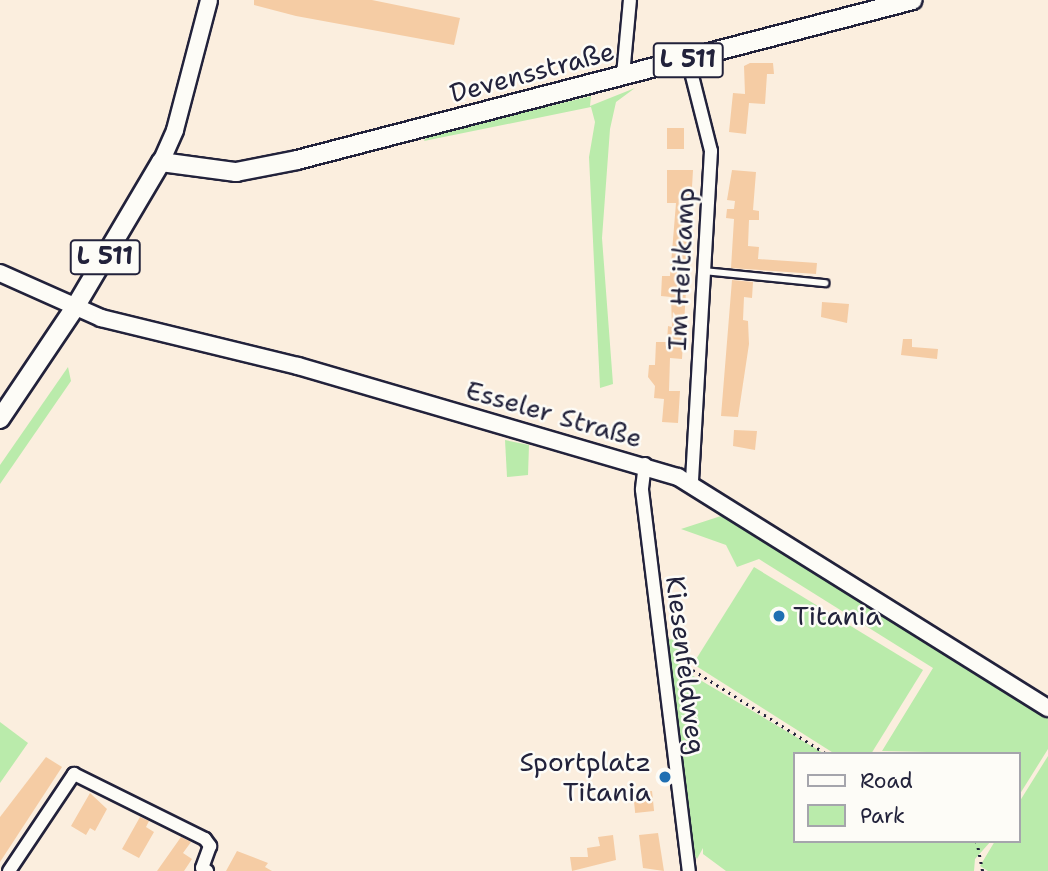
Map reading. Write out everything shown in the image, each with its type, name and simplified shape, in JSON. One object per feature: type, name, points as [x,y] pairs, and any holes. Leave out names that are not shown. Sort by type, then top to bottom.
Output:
[{"type":"main road","points":[[161,162],[175,130],[209,0]]},
{"type":"main road","name":"Devensstraße","points":[[161,162],[236,172],[688,60],[913,0]]},
{"type":"main road","name":"L 511","points":[[0,419],[74,309],[161,162]]},
{"type":"main road","name":"Esseler Straße","points":[[0,273],[74,309],[645,464],[692,484],[1048,708]]},
{"type":"street","points":[[623,75],[630,0]]},
{"type":"street","name":"Im Heitkamp","points":[[688,60],[711,150],[692,484]]},
{"type":"street","name":"Kiesenfeldweg","points":[[645,464],[642,490],[689,871]]},
{"type":"street","points":[[9,871],[74,774],[205,839],[210,846],[202,868],[207,871]]},
{"type":"lane","points":[[704,271],[825,283]]},
{"type":"path","points":[[664,671],[693,670],[824,752]]},
{"type":"path","points":[[976,843],[983,871]]},
{"type":"green space","points":[[635,88],[616,102],[610,129],[602,238],[613,384],[600,388],[589,157],[595,122],[591,107],[424,141],[427,136],[591,96],[590,106]]},
{"type":"green space","points":[[68,367],[71,381],[0,484],[0,465]]},
{"type":"green space","points":[[505,440],[529,445],[528,475],[507,477]]},
{"type":"green space","points":[[721,516],[1048,716],[1048,749],[1020,794],[1020,752],[882,751],[933,668],[759,559],[737,567],[726,545],[681,529]]},
{"type":"green space","name":"Titania","points":[[754,567],[923,670],[872,752],[832,752],[693,664]]},
{"type":"green space","points":[[666,639],[683,640],[679,674],[690,674],[822,752],[792,752],[792,843],[989,843],[975,859],[974,871],[726,871],[703,854],[703,848],[697,859],[690,846]]},
{"type":"green space","points":[[0,722],[28,743],[0,783]]},
{"type":"green space","points":[[1048,756],[1048,871],[988,871],[980,866],[994,843],[1020,843],[1020,801]]},
{"type":"building","points":[[254,0],[372,0],[460,18],[454,45],[296,16],[254,5]]},
{"type":"building","points":[[750,63],[773,63],[774,74],[767,74],[765,104],[749,103],[746,134],[729,132],[733,93],[745,94],[744,66]]},
{"type":"building","points":[[667,128],[684,128],[684,149],[667,149]]},
{"type":"building","points":[[667,170],[693,170],[682,359],[670,358],[669,391],[680,391],[678,423],[662,422],[664,399],[654,398],[655,386],[648,377],[649,365],[655,365],[656,342],[667,342],[668,326],[672,327],[671,297],[661,296],[662,276],[670,276],[676,203],[667,203]]},
{"type":"building","points":[[732,170],[756,172],[753,210],[759,211],[759,220],[749,220],[748,246],[759,247],[758,259],[817,263],[816,274],[731,268],[734,219],[726,218],[727,209],[734,209],[735,201],[727,200]]},
{"type":"building","points":[[732,280],[753,282],[752,298],[744,297],[743,320],[748,321],[749,344],[738,417],[721,416]]},
{"type":"building","points":[[822,302],[849,304],[847,323],[821,317]]},
{"type":"building","points":[[903,339],[912,339],[912,347],[938,349],[937,359],[901,355]]},
{"type":"building","points":[[734,430],[757,431],[755,450],[733,446]]},
{"type":"building","points":[[46,757],[62,767],[0,862],[0,817]]},
{"type":"building","points":[[652,791],[654,811],[635,813],[633,793]]},
{"type":"building","points":[[90,793],[107,809],[95,831],[90,828],[86,835],[71,826]]},
{"type":"building","points":[[140,817],[149,821],[146,827],[154,832],[139,858],[122,849]]},
{"type":"building","points":[[658,833],[664,871],[643,868],[639,835]]},
{"type":"building","points":[[613,835],[616,860],[572,871],[570,857],[588,857],[587,848],[600,846],[598,837]]},
{"type":"building","points":[[181,837],[191,842],[183,853],[192,859],[184,871],[157,871]]},
{"type":"building","points":[[237,851],[268,863],[265,867],[272,871],[226,871]]},
{"type":"place","name":"Titania","points":[[779,616]]},
{"type":"place","name":"Sportplatz Titania","points":[[665,777]]}]
